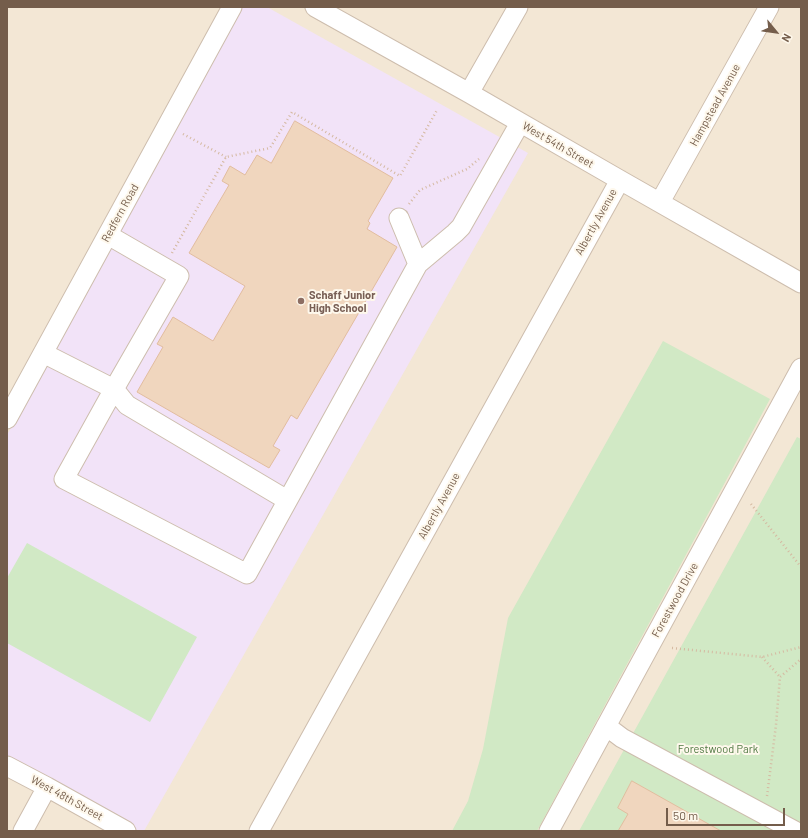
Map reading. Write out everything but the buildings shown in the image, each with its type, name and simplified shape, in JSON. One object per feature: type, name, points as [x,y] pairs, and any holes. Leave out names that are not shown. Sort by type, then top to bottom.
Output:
[{"type":"street","name":"Redfern Road","points":[[7,419],[232,7]]},
{"type":"street","name":"West 54th Street","points":[[315,7],[469,93],[801,283]]},
{"type":"street","points":[[469,93],[518,7]]},
{"type":"street","name":"Hampstead Avenue","points":[[660,202],[769,7]]},
{"type":"street","points":[[108,235],[171,272],[114,389],[64,479],[247,574],[418,264],[461,227],[520,123]]},
{"type":"street","name":"Albertly Avenue","points":[[259,831],[620,180]]},
{"type":"street","points":[[399,218],[418,264]]},
{"type":"street","points":[[43,353],[114,389],[127,404],[287,500]]},
{"type":"street","name":"Forestwood Drive","points":[[549,831],[801,368]]},
{"type":"street","points":[[606,726],[622,738],[795,831]]},
{"type":"street","name":"West 48th Street","points":[[7,766],[126,831]]},
{"type":"street","points":[[23,831],[47,787]]},
{"type":"path","points":[[182,134],[226,157],[270,148],[292,112],[400,176],[437,110]]},
{"type":"path","points":[[399,218],[420,190],[467,169],[483,155]]},
{"type":"path","points":[[171,272],[226,157]]},
{"type":"path","points":[[751,504],[801,567]]},
{"type":"path","points":[[672,648],[762,657],[801,647]]},
{"type":"path","points":[[762,657],[780,677]]},
{"type":"path","points":[[762,814],[768,792],[780,677],[801,659]]},
{"type":"shaded area","points":[[7,7],[801,7],[801,831],[7,831]]},
{"type":"shaded area","points":[[240,7],[267,7],[528,153],[144,831],[139,831],[7,761],[7,435]]},
{"type":"green space","points":[[663,341],[770,399],[537,831],[452,831],[468,801],[483,749],[508,618]]},
{"type":"green space","name":"Forestwood Park","points":[[797,437],[801,439],[801,831],[579,831]]},
{"type":"green space","points":[[27,543],[197,637],[150,722],[7,643],[7,578]]},
{"type":"place","name":"Schaff Junior High School","points":[[301,301]]}]
